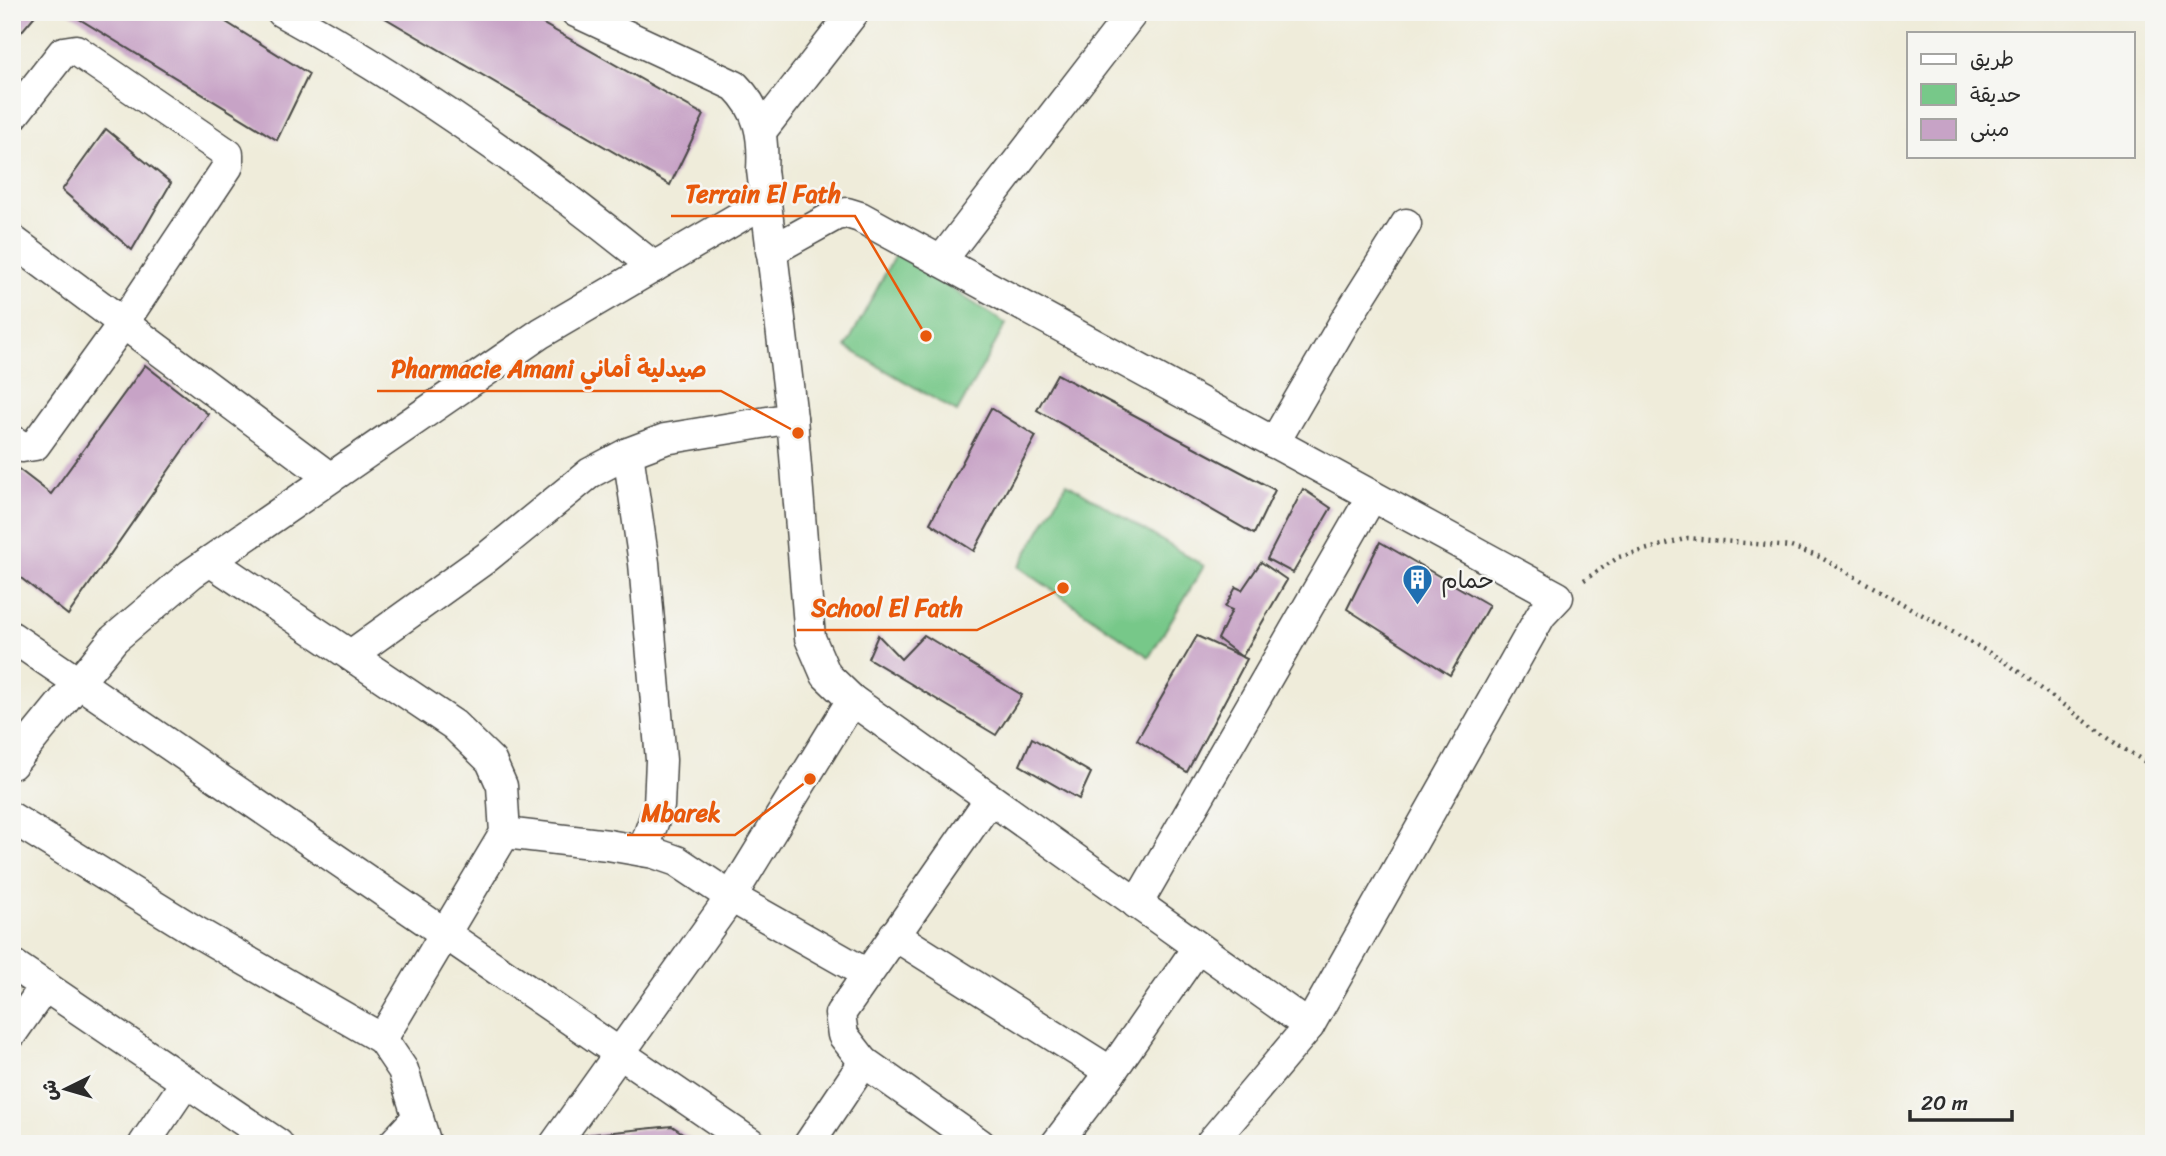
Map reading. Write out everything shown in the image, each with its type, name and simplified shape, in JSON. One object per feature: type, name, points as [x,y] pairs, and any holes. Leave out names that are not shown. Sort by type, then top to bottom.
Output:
[{"type":"street","points":[[282,12],[330,38],[466,127],[584,210],[654,267]]},
{"type":"street","points":[[576,12],[735,86],[750,102],[762,130],[765,202],[792,418],[810,638],[826,675],[852,700],[1309,1026]]},
{"type":"street","points":[[762,130],[854,12]]},
{"type":"street","points":[[941,261],[1133,12]]},
{"type":"street","points":[[12,117],[63,52],[76,50],[228,154],[228,166],[124,322],[35,445],[22,447],[12,440]]},
{"type":"street","points":[[12,764],[76,682],[143,612],[210,561],[541,333],[765,202]]},
{"type":"street","points":[[771,251],[836,215],[847,213],[860,217],[1558,597],[1541,615],[1309,1026],[1210,1144]]},
{"type":"street","points":[[1274,443],[1345,321],[1406,224]]},
{"type":"street","points":[[12,240],[329,477]]},
{"type":"street","points":[[351,655],[486,558],[590,473],[628,453],[664,439],[792,418]]},
{"type":"street","points":[[628,453],[644,563],[661,760],[659,806],[643,851]]},
{"type":"street","points":[[1137,904],[1372,496]]},
{"type":"street","points":[[210,561],[454,725],[491,761],[502,786],[505,833],[382,1039]]},
{"type":"street","points":[[12,637],[752,1144]]},
{"type":"street","points":[[555,1144],[731,897],[852,700]]},
{"type":"street","points":[[980,1144],[864,1062],[843,1035],[839,1021],[840,1014],[867,974],[990,799]]},
{"type":"street","points":[[12,818],[195,931],[382,1039],[403,1070],[422,1130],[393,1144]]},
{"type":"street","points":[[505,833],[643,851],[677,861],[731,897],[867,974]]},
{"type":"street","points":[[894,935],[1111,1072]]},
{"type":"street","points":[[1056,1144],[1111,1072],[1198,947]]},
{"type":"street","points":[[12,964],[278,1144]]},
{"type":"street","points":[[12,1033],[45,986]]},
{"type":"street","points":[[809,1144],[864,1062]]},
{"type":"street","points":[[144,1144],[186,1082]]},
{"type":"path","points":[[1558,597],[1619,557],[1658,544],[1688,538],[1791,547],[1821,557],[2004,661],[2119,746],[2154,767]]},
{"type":"green space","points":[[896,253],[1006,324],[957,412],[846,347]]},
{"type":"green space","points":[[1067,483],[1204,566],[1149,657],[1019,567]]},
{"type":"building","points":[[12,12],[38,12],[12,43]]},
{"type":"building","points":[[68,12],[210,12],[309,74],[277,140]]},
{"type":"building","points":[[375,12],[522,12],[704,115],[670,185]]},
{"type":"building","points":[[106,129],[171,183],[132,250],[62,190]]},
{"type":"building","points":[[145,365],[208,414],[68,615],[12,571],[12,464],[51,494]]},
{"type":"building","points":[[1057,374],[1275,490],[1254,534],[1037,410]]},
{"type":"building","points":[[991,408],[1036,436],[974,551],[930,523]]},
{"type":"building","points":[[1303,489],[1331,508],[1293,573],[1267,559]]},
{"type":"building","name":"حمام","points":[[1380,542],[1489,605],[1450,675],[1347,609]]},
{"type":"building","points":[[1261,562],[1287,580],[1242,657],[1218,639],[1232,610],[1225,607],[1236,587],[1242,590]]},
{"type":"building","points":[[878,635],[901,659],[924,635],[1022,695],[996,735],[868,658]]},
{"type":"building","points":[[1197,636],[1247,659],[1187,772],[1137,740]]},
{"type":"building","points":[[1032,738],[1091,773],[1079,799],[1020,765]]},
{"type":"building","points":[[672,1126],[699,1144],[569,1144],[575,1136]]},
{"type":"place","name":"Terrain El Fath","points":[[926,336]]},
{"type":"place","name":"Pharmacie Amani صيدلية أماني","points":[[798,433]]},
{"type":"place","name":"School El Fath","points":[[1063,588]]},
{"type":"place","name":"حمام","points":[[1418,607]]},
{"type":"place","name":"Mbarek","points":[[810,779]]}]
